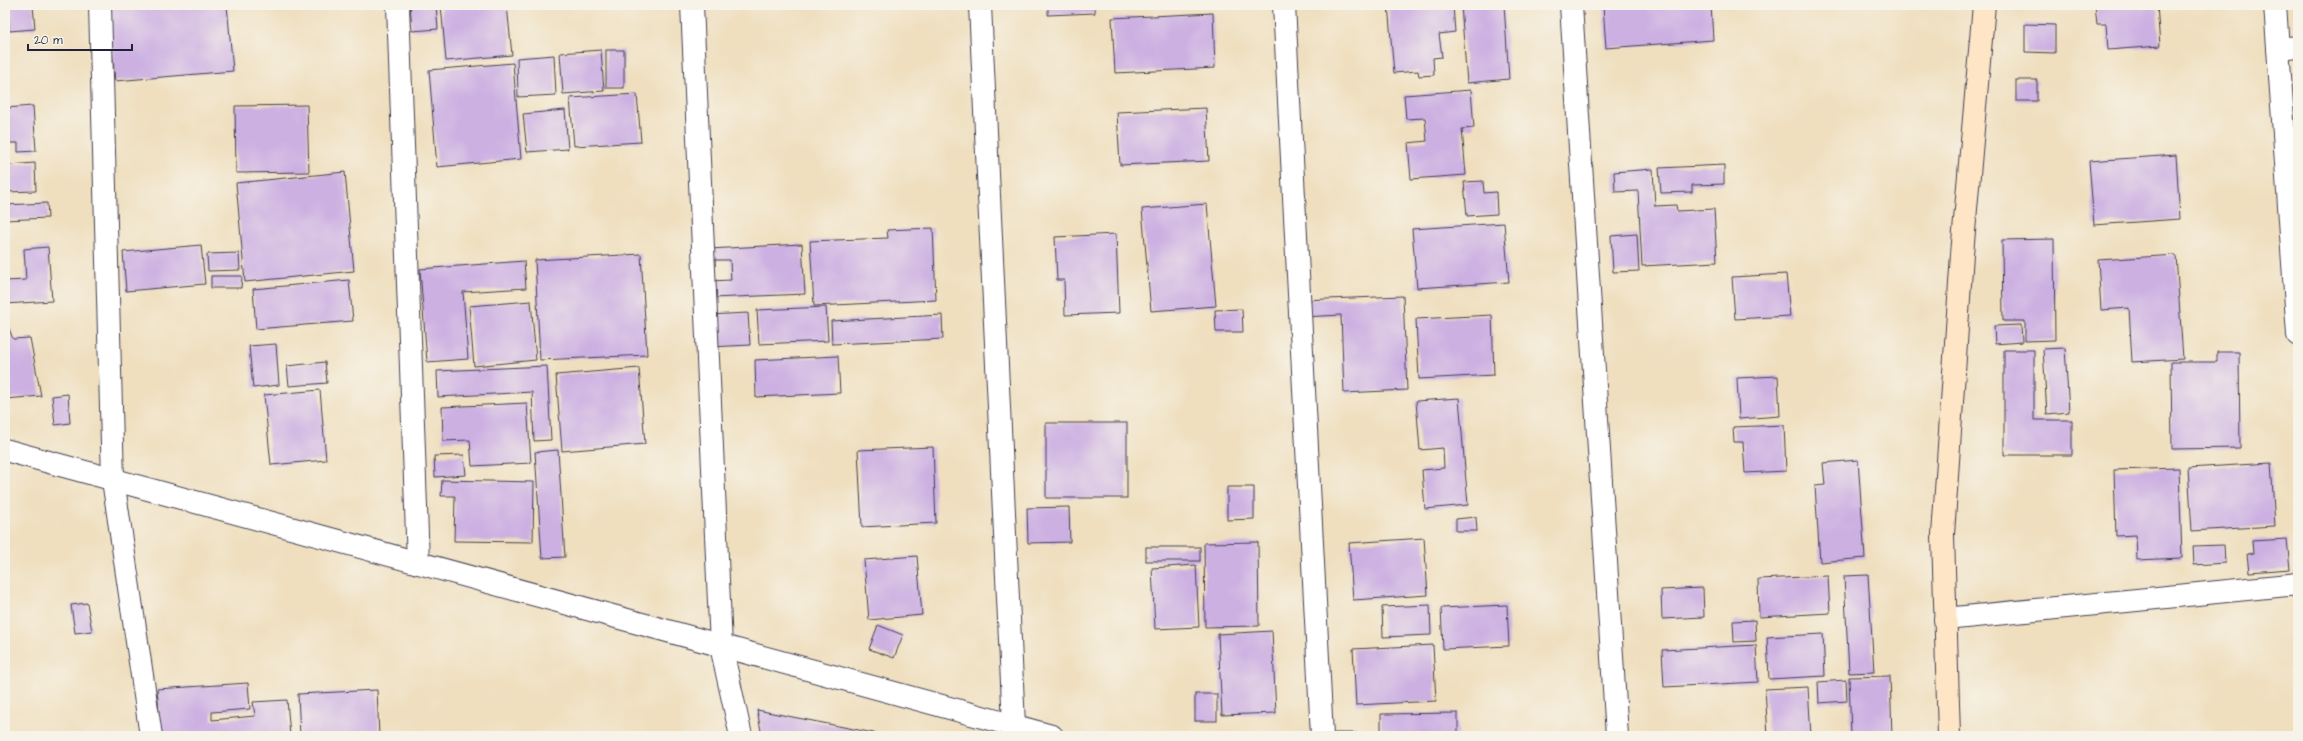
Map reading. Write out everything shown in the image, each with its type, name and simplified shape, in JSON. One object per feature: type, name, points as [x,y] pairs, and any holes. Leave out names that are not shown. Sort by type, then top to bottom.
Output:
[{"type":"main road","points":[[1949,736],[1944,535],[1962,254],[1984,5]]},
{"type":"street","points":[[100,5],[114,480],[151,736]]},
{"type":"street","points":[[398,5],[418,563]]},
{"type":"street","points":[[692,5],[721,646],[741,736]]},
{"type":"street","points":[[980,5],[1014,725]]},
{"type":"street","points":[[1284,5],[1322,736]]},
{"type":"street","points":[[1571,5],[1617,736]]},
{"type":"street","points":[[2275,5],[2288,48],[2298,335]]},
{"type":"street","points":[[5,450],[1050,736]]},
{"type":"street","points":[[1945,619],[2298,584]]},
{"type":"building","points":[[8,5],[33,5],[35,29],[9,31]]},
{"type":"building","points":[[108,5],[227,5],[233,71],[115,81]]},
{"type":"building","points":[[410,5],[436,5],[438,29],[412,31]]},
{"type":"building","points":[[441,5],[507,5],[512,55],[446,61]]},
{"type":"building","points":[[1048,5],[1095,5],[1095,13],[1048,15]]},
{"type":"building","points":[[1388,5],[1453,5],[1455,32],[1439,34],[1442,57],[1433,58],[1434,75],[1419,76],[1418,71],[1394,73]]},
{"type":"building","points":[[1461,5],[1504,5],[1509,79],[1467,83]]},
{"type":"building","points":[[1603,5],[1711,5],[1713,40],[1606,48]]},
{"type":"building","points":[[2095,5],[2157,5],[2160,46],[2108,50],[2106,24],[2097,24]]},
{"type":"building","points":[[1213,13],[1215,68],[1115,73],[1112,18]]},
{"type":"building","points":[[2025,24],[2055,25],[2055,53],[2025,52]]},
{"type":"building","points":[[601,50],[604,91],[563,94],[560,53]]},
{"type":"building","points":[[606,50],[624,50],[624,88],[606,88]]},
{"type":"building","points":[[554,55],[556,95],[518,97],[517,58]]},
{"type":"building","points":[[513,63],[521,159],[437,167],[429,70]]},
{"type":"building","points":[[2016,80],[2037,80],[2037,101],[2016,101]]},
{"type":"building","points":[[1471,90],[1474,128],[1462,129],[1466,175],[1411,179],[1408,143],[1427,141],[1425,118],[1406,119],[1404,95]]},
{"type":"building","points":[[637,94],[641,142],[574,146],[570,98]]},
{"type":"building","points":[[307,105],[309,172],[236,173],[235,106]]},
{"type":"building","points":[[33,106],[36,151],[18,152],[18,143],[5,143],[5,108]]},
{"type":"building","points":[[1206,108],[1209,161],[1120,165],[1117,112]]},
{"type":"building","points":[[565,110],[568,149],[527,152],[523,114]]},
{"type":"building","points":[[2176,155],[2180,219],[2094,225],[2089,161]]},
{"type":"building","points":[[5,158],[9,158],[9,165],[35,163],[36,191],[5,192]]},
{"type":"building","points":[[1724,165],[1724,184],[1692,185],[1692,192],[1661,193],[1659,168]]},
{"type":"building","points":[[1653,169],[1655,206],[1676,205],[1677,211],[1714,209],[1717,262],[1642,266],[1638,191],[1615,192],[1614,172]]},
{"type":"building","points":[[345,172],[354,271],[245,282],[236,183]]},
{"type":"building","points":[[1483,181],[1484,193],[1496,192],[1497,214],[1467,216],[1464,182]]},
{"type":"building","points":[[47,203],[48,218],[5,220],[5,205]]},
{"type":"building","points":[[1207,204],[1216,306],[1151,311],[1142,209]]},
{"type":"building","points":[[1504,223],[1509,282],[1417,288],[1412,229]]},
{"type":"building","points":[[933,228],[936,300],[814,306],[810,241],[888,238],[887,230]]},
{"type":"building","points":[[1116,234],[1119,313],[1065,315],[1064,280],[1057,280],[1055,237]]},
{"type":"building","points":[[1637,234],[1639,271],[1613,272],[1611,236]]},
{"type":"building","points":[[2054,239],[2055,340],[2025,341],[2025,321],[2003,321],[2002,240]]},
{"type":"building","points":[[802,244],[805,294],[712,298],[710,281],[731,280],[730,260],[710,260],[709,249]]},
{"type":"building","points":[[201,245],[205,284],[126,291],[123,252]]},
{"type":"building","points":[[48,247],[52,301],[5,304],[5,281],[26,280],[24,249]]},
{"type":"building","points":[[239,253],[240,270],[208,271],[207,254]]},
{"type":"building","points":[[641,254],[647,355],[540,360],[535,260]]},
{"type":"building","points":[[2176,255],[2183,359],[2132,362],[2129,308],[2101,310],[2098,260]]},
{"type":"building","points":[[524,261],[526,288],[463,292],[468,359],[427,362],[420,269]]},
{"type":"building","points":[[1786,274],[1790,316],[1735,319],[1732,277]]},
{"type":"building","points":[[211,276],[242,276],[241,288],[211,288]]},
{"type":"building","points":[[349,280],[353,321],[256,329],[253,289]]},
{"type":"building","points":[[1403,296],[1407,390],[1344,393],[1341,315],[1303,317],[1302,300]]},
{"type":"building","points":[[531,301],[536,360],[474,366],[469,306]]},
{"type":"building","points":[[826,307],[828,341],[759,344],[757,310]]},
{"type":"building","points":[[1242,309],[1243,332],[1216,332],[1215,310]]},
{"type":"building","points":[[748,313],[750,345],[710,347],[709,315]]},
{"type":"building","points":[[942,315],[943,339],[832,344],[831,321]]},
{"type":"building","points":[[1492,315],[1494,375],[1419,379],[1416,319]]},
{"type":"building","points":[[5,318],[13,339],[30,338],[41,396],[5,399]]},
{"type":"building","points":[[2021,325],[2022,342],[1995,344],[1994,326]]},
{"type":"building","points":[[276,344],[279,385],[253,388],[249,346]]},
{"type":"building","points":[[2065,348],[2069,412],[2047,414],[2043,349]]},
{"type":"building","points":[[2004,350],[2034,350],[2034,420],[2072,420],[2072,455],[2004,455]]},
{"type":"building","points":[[2217,352],[2239,352],[2240,448],[2172,449],[2171,362],[2217,362]]},
{"type":"building","points":[[838,356],[840,393],[756,397],[755,360]]},
{"type":"building","points":[[325,362],[327,383],[289,386],[287,366]]},
{"type":"building","points":[[547,366],[551,440],[534,441],[532,392],[438,397],[437,371]]},
{"type":"building","points":[[639,368],[645,444],[562,451],[556,375]]},
{"type":"building","points":[[1778,376],[1780,416],[1739,419],[1737,378]]},
{"type":"building","points":[[320,390],[326,460],[271,465],[264,395]]},
{"type":"building","points":[[68,394],[70,423],[55,425],[52,396]]},
{"type":"building","points":[[1459,398],[1468,505],[1425,509],[1422,470],[1444,468],[1443,448],[1420,450],[1416,401]]},
{"type":"building","points":[[527,403],[531,463],[472,466],[470,440],[443,441],[442,407]]},
{"type":"building","points":[[1046,423],[1127,423],[1127,498],[1046,498]]},
{"type":"building","points":[[1784,425],[1786,471],[1745,473],[1743,442],[1734,442],[1733,427]]},
{"type":"building","points":[[933,447],[936,523],[862,527],[858,450]]},
{"type":"building","points":[[558,450],[565,557],[542,558],[535,452]]},
{"type":"building","points":[[464,455],[466,475],[435,477],[434,456]]},
{"type":"building","points":[[1858,460],[1865,558],[1820,562],[1815,486],[1825,485],[1823,463]]},
{"type":"building","points":[[2271,463],[2275,526],[2192,531],[2188,468]]},
{"type":"building","points":[[2179,468],[2182,558],[2137,560],[2136,535],[2116,536],[2114,470]]},
{"type":"building","points":[[442,480],[534,482],[533,542],[454,541],[455,496],[441,496]]},
{"type":"building","points":[[1227,487],[1254,487],[1254,519],[1227,520]]},
{"type":"building","points":[[1069,507],[1070,542],[1028,543],[1027,508]]},
{"type":"building","points":[[1476,517],[1477,531],[1456,531],[1456,519]]},
{"type":"building","points":[[1424,538],[1428,595],[1353,600],[1349,543]]},
{"type":"building","points":[[2287,539],[2290,569],[2249,572],[2247,554],[2253,553],[2252,541]]},
{"type":"building","points":[[1258,542],[1259,626],[1205,627],[1204,543]]},
{"type":"building","points":[[2224,545],[2225,563],[2194,565],[2193,546]]},
{"type":"building","points":[[1146,547],[1200,547],[1200,561],[1146,561]]},
{"type":"building","points":[[917,556],[922,615],[869,620],[864,560]]},
{"type":"building","points":[[1196,565],[1199,627],[1155,629],[1152,568]]},
{"type":"building","points":[[1868,575],[1874,672],[1849,673],[1844,576]]},
{"type":"building","points":[[1828,576],[1830,613],[1759,617],[1758,579]]},
{"type":"building","points":[[1703,588],[1704,617],[1662,619],[1661,590]]},
{"type":"building","points":[[87,603],[92,631],[75,633],[71,605]]},
{"type":"building","points":[[1430,605],[1431,635],[1383,637],[1382,607]]},
{"type":"building","points":[[1507,605],[1509,646],[1443,649],[1441,608]]},
{"type":"building","points":[[1755,620],[1756,641],[1734,642],[1733,621]]},
{"type":"building","points":[[878,625],[903,635],[894,658],[869,649]]},
{"type":"building","points":[[1272,631],[1276,713],[1222,715],[1218,634]]},
{"type":"building","points":[[1823,634],[1825,676],[1769,679],[1767,637]]},
{"type":"building","points":[[1433,645],[1436,701],[1356,705],[1353,649]]},
{"type":"building","points":[[1756,645],[1758,682],[1664,687],[1662,650]]},
{"type":"building","points":[[1890,676],[1892,736],[1851,736],[1849,677]]},
{"type":"building","points":[[1846,680],[1847,701],[1819,703],[1818,682]]},
{"type":"building","points":[[248,683],[250,709],[212,712],[212,720],[255,716],[253,702],[287,700],[290,736],[161,736],[157,689]]},
{"type":"building","points":[[1808,687],[1811,736],[1768,736],[1765,689]]},
{"type":"building","points":[[377,690],[379,736],[300,736],[298,694]]},
{"type":"building","points":[[1195,694],[1217,694],[1217,721],[1195,721]]},
{"type":"building","points":[[757,710],[884,735],[884,736],[762,736]]},
{"type":"building","points":[[1458,713],[1458,736],[1381,736],[1381,714]]},
{"type":"building","points":[[1335,733],[1356,733],[1356,736],[1335,736]]}]
